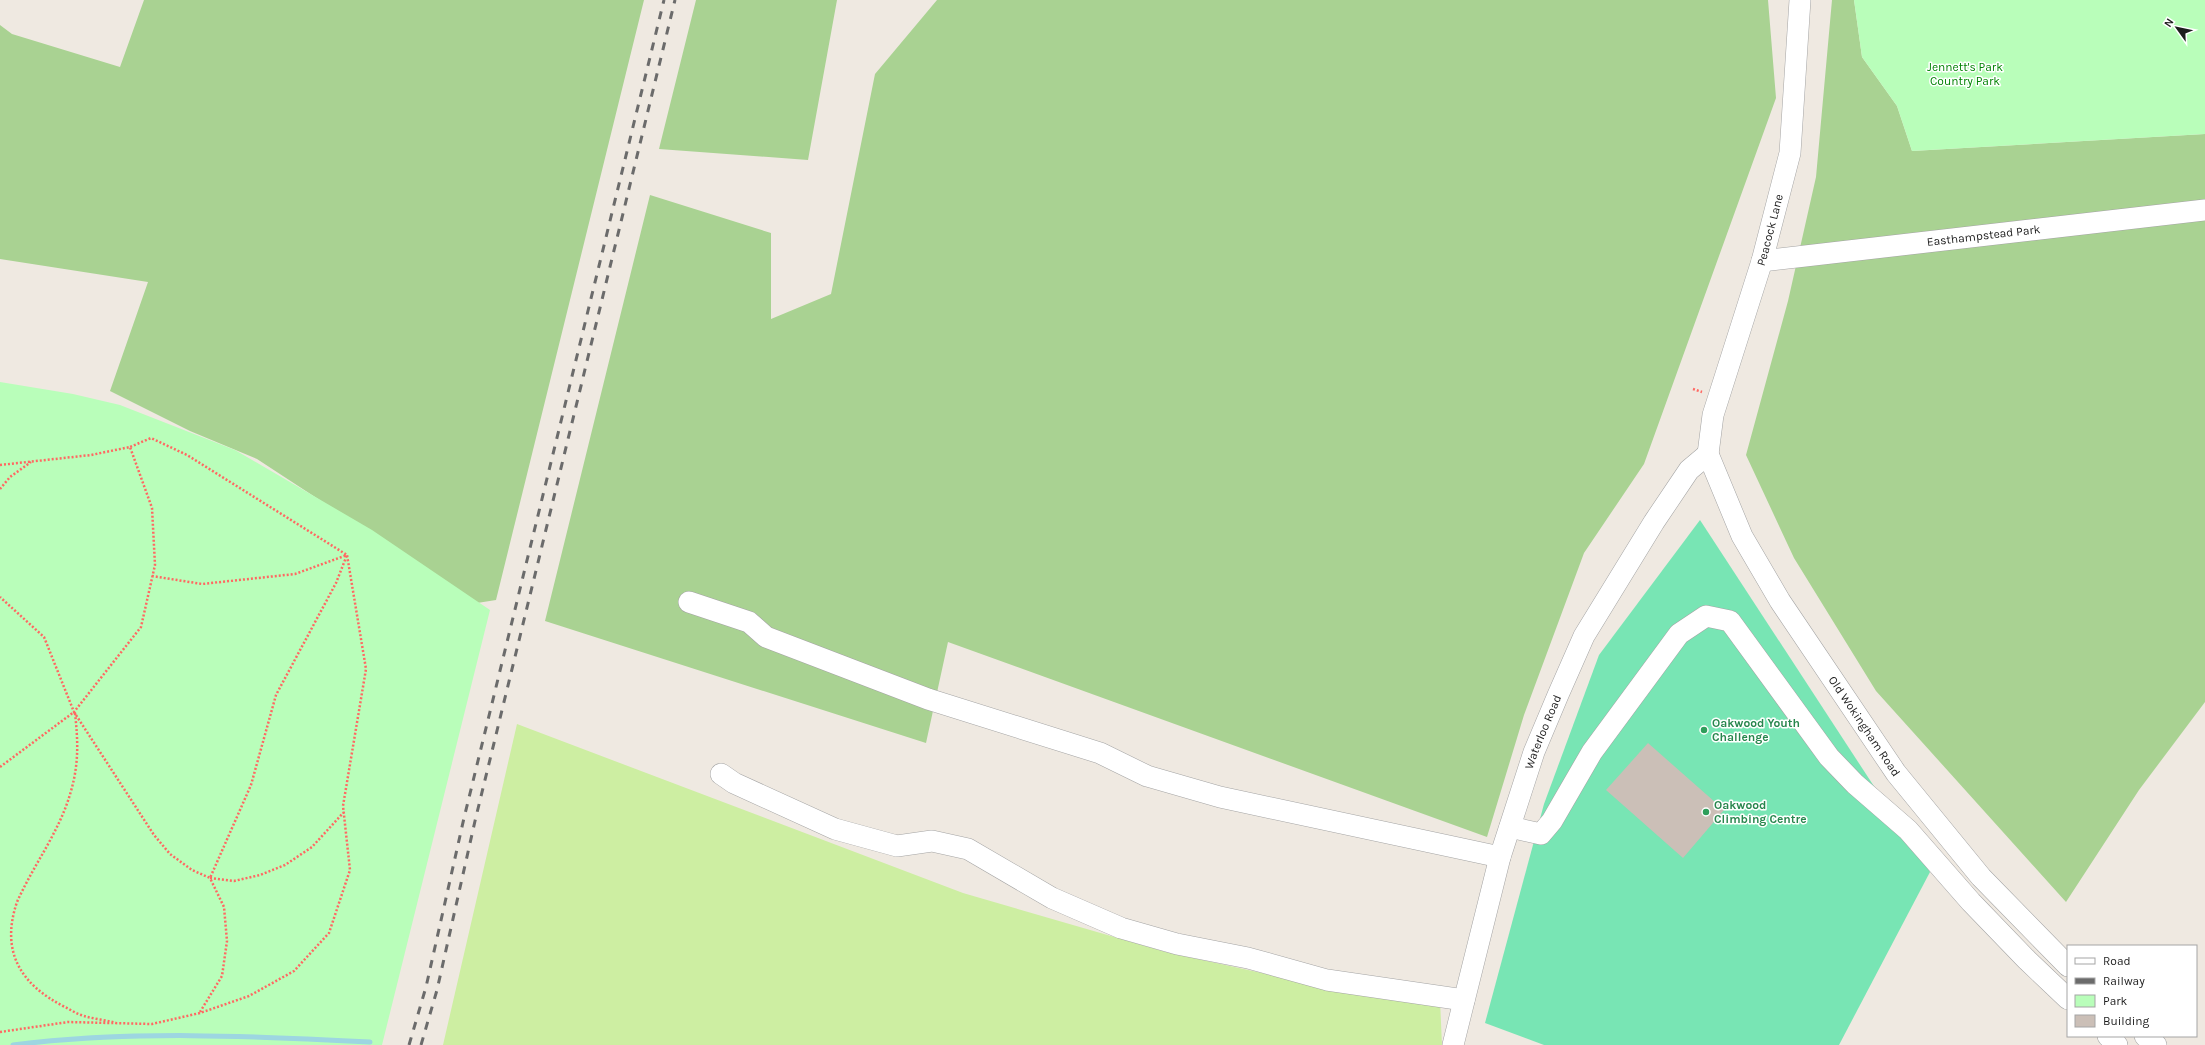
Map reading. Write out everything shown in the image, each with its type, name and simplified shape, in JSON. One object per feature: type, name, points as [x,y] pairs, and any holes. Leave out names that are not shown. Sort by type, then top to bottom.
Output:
[{"type":"street","name":"Peacock Lane","points":[[1708,454],[1713,415],[1762,261],[1790,153],[1800,0]]},
{"type":"street","name":"Easthampstead Park","points":[[1762,261],[2205,210]]},
{"type":"street","name":"Waterloo Road","points":[[1453,1045],[1500,857],[1534,752],[1584,636],[1689,470],[1708,454]]},
{"type":"street","name":"Old Wokingham Road","points":[[1708,454],[1742,536],[1780,601],[1896,773],[1981,877],[2067,965]]},
{"type":"street","points":[[689,602],[749,622],[766,637],[901,688],[1100,753],[1147,776],[1220,797],[1500,857]]},
{"type":"street","points":[[1510,827],[1541,834],[1552,821],[1592,752],[1679,634],[1706,616],[1730,621],[1829,757],[1855,784],[1908,830],[1992,923],[2067,998]]},
{"type":"street","points":[[722,774],[734,783],[835,829],[897,846],[932,841],[968,849],[1052,898],[1121,928],[1177,944],[1248,958],[1327,980],[1464,1000]]},
{"type":"street","points":[[2109,1037],[2117,1045]]},
{"type":"street","points":[[2146,1037],[2156,1045]]},
{"type":"path","points":[[0,465],[91,455],[130,447],[151,438],[186,455],[347,555],[366,669],[344,812],[350,870],[329,934],[294,971],[249,996],[200,1013],[152,1024],[68,1022],[0,1032]]},
{"type":"path","points":[[0,767],[74,712],[141,627],[155,565],[152,508],[130,447]]},
{"type":"path","points":[[0,489],[10,477],[32,462]]},
{"type":"path","points":[[152,576],[202,584],[296,574],[347,555]]},
{"type":"path","points":[[200,1013],[222,976],[227,941],[224,907],[210,878],[251,785],[276,695],[336,583],[347,555]]},
{"type":"path","points":[[0,597],[44,637],[74,712],[154,835],[170,854],[192,870],[210,878],[234,881],[260,875],[285,865],[312,846],[344,812]]},
{"type":"path","points":[[74,712],[78,750],[71,790],[58,826],[17,903],[11,928],[11,948],[20,973],[45,997],[84,1016],[123,1024]]},
{"type":"green space","points":[[144,0],[644,0],[496,600],[477,603],[257,459],[190,431],[110,391],[148,282],[0,259],[0,25],[12,34],[120,67]]},
{"type":"green space","points":[[696,0],[837,0],[808,160],[659,149]]},
{"type":"green space","points":[[937,0],[1768,0],[1776,98],[1644,464],[1584,553],[1524,715],[1487,837],[948,642],[926,743],[545,621],[650,195],[771,233],[771,319],[831,294],[875,74]]},
{"type":"green space","points":[[1832,0],[1854,0],[1862,57],[1897,106],[1912,151],[2205,134],[2205,702],[2139,790],[2066,902],[1876,691],[1794,558],[1746,455],[1788,301],[1816,177]]},
{"type":"green space","name":"Jennett's Park Country Park","points":[[1854,0],[2205,0],[2205,134],[1912,151],[1897,106],[1862,57]]},
{"type":"green space","points":[[0,382],[73,394],[120,405],[235,450],[372,530],[490,610],[382,1045],[0,1045]]},
{"type":"green space","name":"Oakwood Youth Challenge","points":[[1700,520],[1930,872],[1839,1045],[1544,1045],[1485,1023],[1544,804],[1599,655]]},
{"type":"green space","points":[[517,724],[963,893],[1166,952],[1316,985],[1440,1000],[1442,1045],[443,1045]]},
{"type":"building","points":[[1648,743],[1724,810],[1683,858],[1606,790]]},
{"type":"waterway","points":[[13,1045],[57,1040],[147,1036],[236,1036],[370,1042]]},
{"type":"railway","points":[[409,1045],[426,987],[464,818],[664,0]]},
{"type":"railway","points":[[421,1045],[437,990],[475,821],[675,0]]},
{"type":"place","name":"Oakwood Youth Challenge","points":[[1704,730]]},
{"type":"place","name":"Oakwood Climbing Centre","points":[[1706,812]]}]
